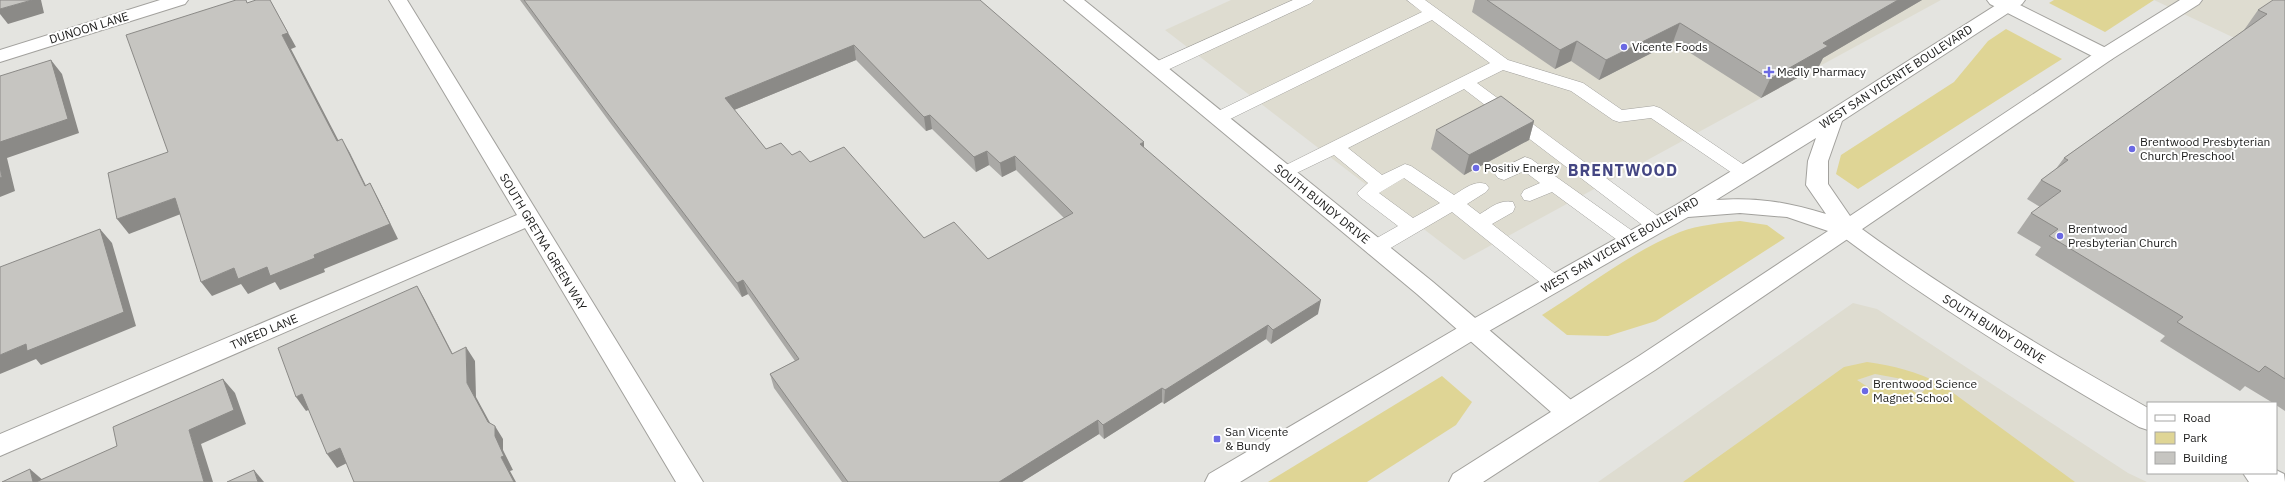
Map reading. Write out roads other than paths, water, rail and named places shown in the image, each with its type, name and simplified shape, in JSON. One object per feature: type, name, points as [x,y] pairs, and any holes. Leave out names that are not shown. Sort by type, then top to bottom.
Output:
[{"type":"main road","name":"DUNOON LANE","points":[[0,56],[179,0]]},
{"type":"main road","name":"SOUTH GRETNA GREEN WAY","points":[[398,0],[690,482]]},
{"type":"main road","name":"SOUTH BUNDY DRIVE","points":[[1073,0],[1474,329],[1568,412]]},
{"type":"main road","points":[[1462,482],[1568,412],[1647,363],[2105,55],[2193,0]]},
{"type":"main road","points":[[2006,2],[2105,55]]},
{"type":"main road","name":"WEST SAN VICENTE BOULEVARD","points":[[1218,482],[1474,329],[1684,210],[1833,118],[2006,2]]},
{"type":"main road","points":[[1833,118],[1818,161],[1817,185],[1847,229]]},
{"type":"main road","points":[[1684,210],[1740,206],[1788,210],[1847,229]]},
{"type":"main road","name":"TWEED LANE","points":[[0,445],[529,218]]},
{"type":"main road","name":"SOUTH BUNDY DRIVE","points":[[1847,229],[1902,270],[2035,356],[2147,419]]},
{"type":"main road","points":[[2258,474],[2275,482]]},
{"type":"lane","points":[[1157,68],[1306,0]]},
{"type":"lane","points":[[1415,0],[1502,64],[1577,87],[1619,116],[1654,112],[1744,173]]},
{"type":"lane","points":[[1218,118],[1433,13]]},
{"type":"lane","points":[[1284,173],[1502,64]]},
{"type":"lane","points":[[1465,82],[1656,225]]},
{"type":"lane","points":[[1336,148],[1382,183]]},
{"type":"lane","points":[[1504,174],[1525,163],[1631,240]]},
{"type":"lane","points":[[1412,227],[1366,193],[1405,170],[1453,203],[1554,283]]},
{"type":"lane","points":[[1530,195],[1552,184]]},
{"type":"lane","points":[[1376,248],[1480,188]]},
{"type":"lane","points":[[1478,224],[1506,207]]},
{"type":"place","name":"Vicente Foods","points":[[1624,47]]},
{"type":"place","name":"Medly Pharmacy","points":[[1769,72]]},
{"type":"place","name":"Brentwood Presbyterian Church Preschool","points":[[2132,149]]},
{"type":"place","name":"Positiv Energy","points":[[1476,168]]},
{"type":"place","name":"Brentwood Presbyterian Church","points":[[2060,236]]},
{"type":"place","name":"Brentwood Science Magnet School","points":[[1865,391]]},
{"type":"place","name":"San Vicente & Bundy","points":[[1217,439]]},
{"type":"district","name":"BRENTWOOD","points":[[1623,170]]}]
